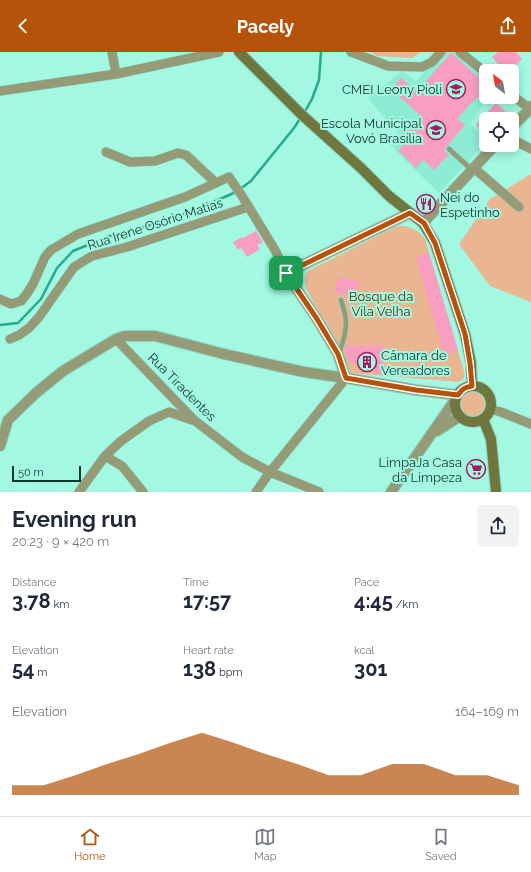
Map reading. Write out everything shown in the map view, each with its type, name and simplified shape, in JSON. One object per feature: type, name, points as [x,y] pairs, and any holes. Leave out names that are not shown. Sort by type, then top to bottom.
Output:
[{"type":"main road","points":[[238,52],[302,116],[362,168],[389,196],[424,223],[435,243],[465,334],[472,386]]},
{"type":"main road","points":[[472,386],[483,388],[490,397],[491,403],[487,415],[483,419],[471,422],[460,416],[455,406],[456,397],[461,390],[472,386]]},
{"type":"main road","points":[[483,419],[491,439],[496,492]]},
{"type":"street","points":[[112,52],[116,74]]},
{"type":"street","points":[[0,91],[116,74],[219,52]]},
{"type":"street","points":[[351,52],[388,66],[422,67],[432,62],[441,52]]},
{"type":"street","points":[[460,52],[479,67]]},
{"type":"street","points":[[519,100],[530,108],[519,120]]},
{"type":"street","points":[[519,142],[531,148]]},
{"type":"street","points":[[106,152],[130,162],[155,161],[178,153],[186,155],[216,183]]},
{"type":"street","points":[[424,223],[489,152]]},
{"type":"street","points":[[473,169],[519,207]]},
{"type":"street","points":[[0,299],[10,304],[21,301],[34,284],[45,256],[51,250],[78,234],[185,197],[229,177],[275,250],[286,273],[317,319],[338,354],[346,378]]},
{"type":"street","name":"Rua Irene Osório Matias","points":[[10,339],[19,336],[29,328],[39,317],[74,267],[92,256],[127,247],[248,207]]},
{"type":"street","points":[[286,273],[410,213]]},
{"type":"street","points":[[0,446],[8,420],[36,393],[63,371],[116,339],[124,336],[155,336],[224,354],[304,372],[456,397],[433,433],[391,492]]},
{"type":"street","name":"Rua Tiradentes","points":[[116,339],[194,420],[242,457],[270,472],[319,492]]},
{"type":"street","points":[[256,492],[270,472],[346,378]]},
{"type":"street","points":[[490,409],[531,424]]},
{"type":"street","points":[[79,492],[105,456],[121,441],[149,421],[169,412],[194,420]]},
{"type":"street","points":[[433,433],[460,416]]},
{"type":"street","points":[[105,456],[122,466],[144,492]]},
{"type":"lane","points":[[449,149],[473,169]]},
{"type":"lane","points":[[338,354],[343,341],[346,321],[341,300]]},
{"type":"shaded area","name":"Escola Municipal Vovó Brasília","points":[[445,52],[454,52],[479,73],[479,104],[483,104],[470,124],[479,132],[479,150],[439,193],[390,145],[400,136],[368,98],[402,71],[416,81]]},
{"type":"green space","points":[[371,52],[421,52],[412,58],[377,56]]},
{"type":"green space","points":[[531,174],[531,302],[490,286],[459,244],[490,199]]},
{"type":"green space","name":"Bosque da Vila Velha","points":[[401,226],[414,230],[425,239],[464,371],[464,378],[459,382],[350,373],[306,288],[305,277],[308,271],[395,227]]},
{"type":"green space","points":[[473,392],[478,393],[484,399],[484,409],[478,415],[473,416],[468,415],[462,409],[461,404],[462,399],[468,393]]},
{"type":"building","points":[[498,52],[516,52],[522,59],[517,64],[498,64],[492,57]]},
{"type":"building","points":[[451,53],[479,78],[479,99],[477,97],[457,119],[465,125],[446,147],[444,151],[449,155],[434,170],[423,160],[416,168],[398,150],[405,143],[400,138],[421,116],[391,89],[401,78],[417,91]]},
{"type":"building","points":[[495,104],[497,104],[506,112],[488,112]]},
{"type":"building","points":[[256,231],[263,242],[257,245],[260,249],[247,257],[241,248],[238,250],[233,242]]},
{"type":"building","points":[[429,253],[458,350],[444,355],[416,258]]},
{"type":"building","points":[[339,277],[360,282],[355,296],[334,292]]},
{"type":"building","name":"Câmara de Vereadores","points":[[384,345],[382,374],[375,373],[375,364],[351,364],[351,359],[347,359],[346,346]]},
{"type":"waterway","points":[[304,113],[312,99],[319,80],[321,52]]},
{"type":"waterway","points":[[240,189],[251,181],[294,128],[301,117]]},
{"type":"waterway","points":[[0,325],[18,323],[41,299],[57,268],[73,251],[110,236],[161,222],[193,211],[236,192]]},
{"type":"place","name":"CMEI Leony Pioli","points":[[456,89]]},
{"type":"place","name":"Escola Municipal Vovó Brasília","points":[[436,130]]},
{"type":"place","name":"Nei do Espetinho","points":[[426,204]]},
{"type":"place","name":"Câmara de Vereadores","points":[[367,362]]},
{"type":"place","name":"LimpaJa Casa da Limpeza","points":[[476,469]]},
{"type":"route","points":[[410,213],[424,223],[435,243],[465,334],[472,386],[461,390],[458,395],[416,390],[346,378],[338,354],[317,319],[286,273],[410,213]]}]
